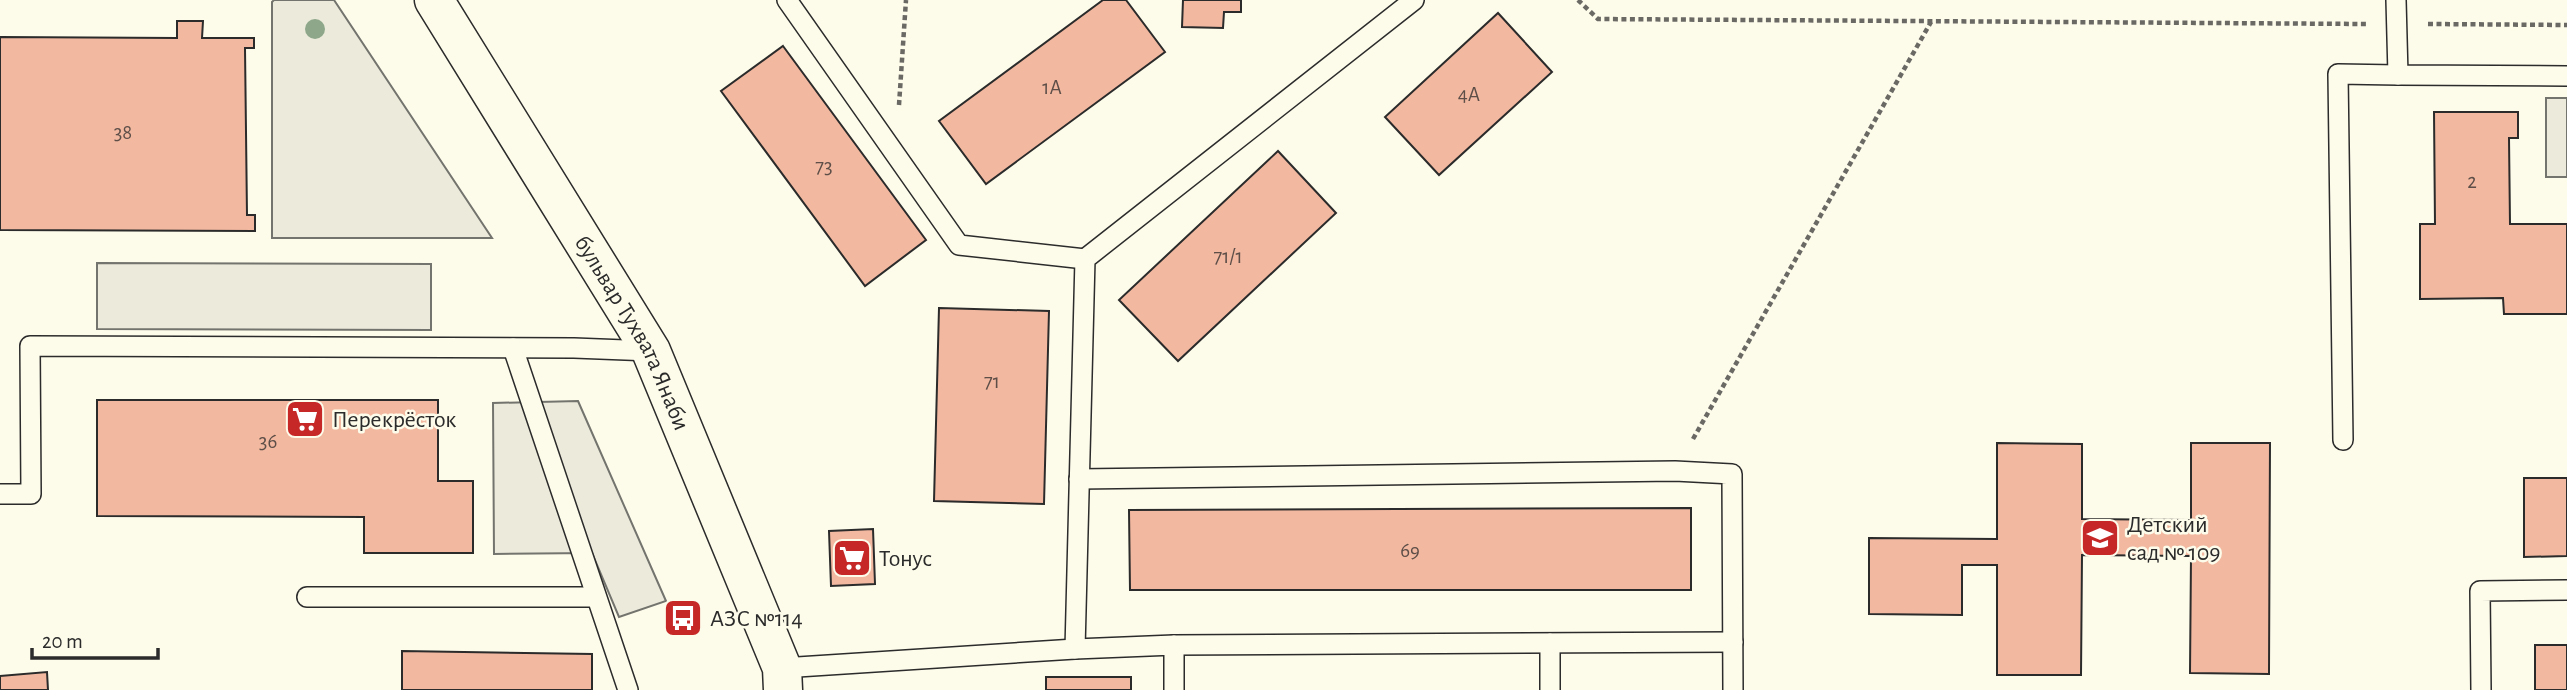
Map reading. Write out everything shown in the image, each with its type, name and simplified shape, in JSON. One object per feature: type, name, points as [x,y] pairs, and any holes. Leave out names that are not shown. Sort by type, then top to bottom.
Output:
[{"type":"main road","name":"бульвар Тухвата Янаби","points":[[434,0],[651,351],[783,679]]},
{"type":"lane","points":[[787,0],[958,245],[1085,259],[1414,0]]},
{"type":"lane","points":[[2396,0],[2398,75]]},
{"type":"lane","points":[[2343,440],[2338,74],[2567,76]]},
{"type":"lane","points":[[1075,649],[1085,259]]},
{"type":"lane","points":[[0,494],[31,494],[30,346],[651,351]]},
{"type":"lane","points":[[513,348],[628,690]]},
{"type":"lane","points":[[1079,479],[1675,471],[1732,474],[1734,690]]},
{"type":"lane","points":[[2481,690],[2480,591],[2567,590]]},
{"type":"lane","points":[[307,597],[596,597]]},
{"type":"lane","points":[[783,679],[1075,649],[1174,645],[1733,642]]},
{"type":"lane","points":[[1550,643],[1550,690]]},
{"type":"lane","points":[[1174,645],[1174,690]]},
{"type":"path","points":[[895,154],[906,0]]},
{"type":"path","points":[[1578,0],[1598,19],[2567,25]]},
{"type":"path","points":[[1675,471],[1931,22]]},
{"type":"shaded area","points":[[274,0],[334,0],[492,238],[272,238]]},
{"type":"shaded area","points":[[2546,98],[2567,98],[2567,177],[2546,177]]},
{"type":"shaded area","points":[[97,263],[431,264],[431,330],[97,329]]},
{"type":"shaded area","points":[[578,401],[666,601],[619,617],[592,553],[494,554],[493,403]]},
{"type":"building","points":[[1103,0],[1126,0],[1165,52],[986,184],[939,121]]},
{"type":"building","points":[[1183,0],[1241,0],[1241,12],[1224,12],[1223,28],[1182,27]]},
{"type":"building","points":[[1498,13],[1552,72],[1439,175],[1385,117]]},
{"type":"building","points":[[177,21],[203,21],[202,38],[254,38],[254,48],[245,48],[247,215],[255,215],[255,231],[0,230],[0,37],[177,38]]},
{"type":"building","points":[[783,46],[926,240],[865,286],[721,91]]},
{"type":"building","points":[[2434,112],[2518,112],[2518,138],[2509,138],[2510,224],[2567,224],[2567,314],[2504,314],[2503,298],[2420,299],[2420,224],[2435,224]]},
{"type":"building","points":[[1278,151],[1336,213],[1178,361],[1119,300]]},
{"type":"building","points":[[939,308],[1049,311],[1044,504],[934,501]]},
{"type":"building","points":[[97,400],[438,400],[438,481],[473,481],[473,553],[364,553],[364,517],[97,516]]},
{"type":"building","points":[[1997,443],[2082,444],[2082,519],[2191,520],[2191,443],[2270,443],[2269,674],[2190,673],[2191,556],[2082,555],[2081,675],[1997,675],[1997,565],[1962,565],[1962,615],[1869,614],[1869,538],[1997,539]]},
{"type":"building","points":[[2524,478],[2567,478],[2567,556],[2524,557]]},
{"type":"building","points":[[1691,508],[1691,590],[1130,590],[1129,510]]},
{"type":"building","name":"Тонус","points":[[873,529],[875,584],[831,586],[829,531]]},
{"type":"building","points":[[2535,645],[2567,645],[2567,690],[2535,690]]},
{"type":"building","points":[[402,651],[592,654],[592,690],[402,690]]},
{"type":"building","points":[[47,672],[48,690],[0,690],[0,676]]},
{"type":"building","points":[[1046,677],[1131,677],[1131,690],[1046,690]]},
{"type":"place","name":"Перекрёсток","points":[[305,419]]},
{"type":"place","name":"Детский сад № 109","points":[[2100,538]]},
{"type":"place","name":"Тонус","points":[[852,558]]},
{"type":"place","name":"АЗС №114","points":[[683,618]]}]
